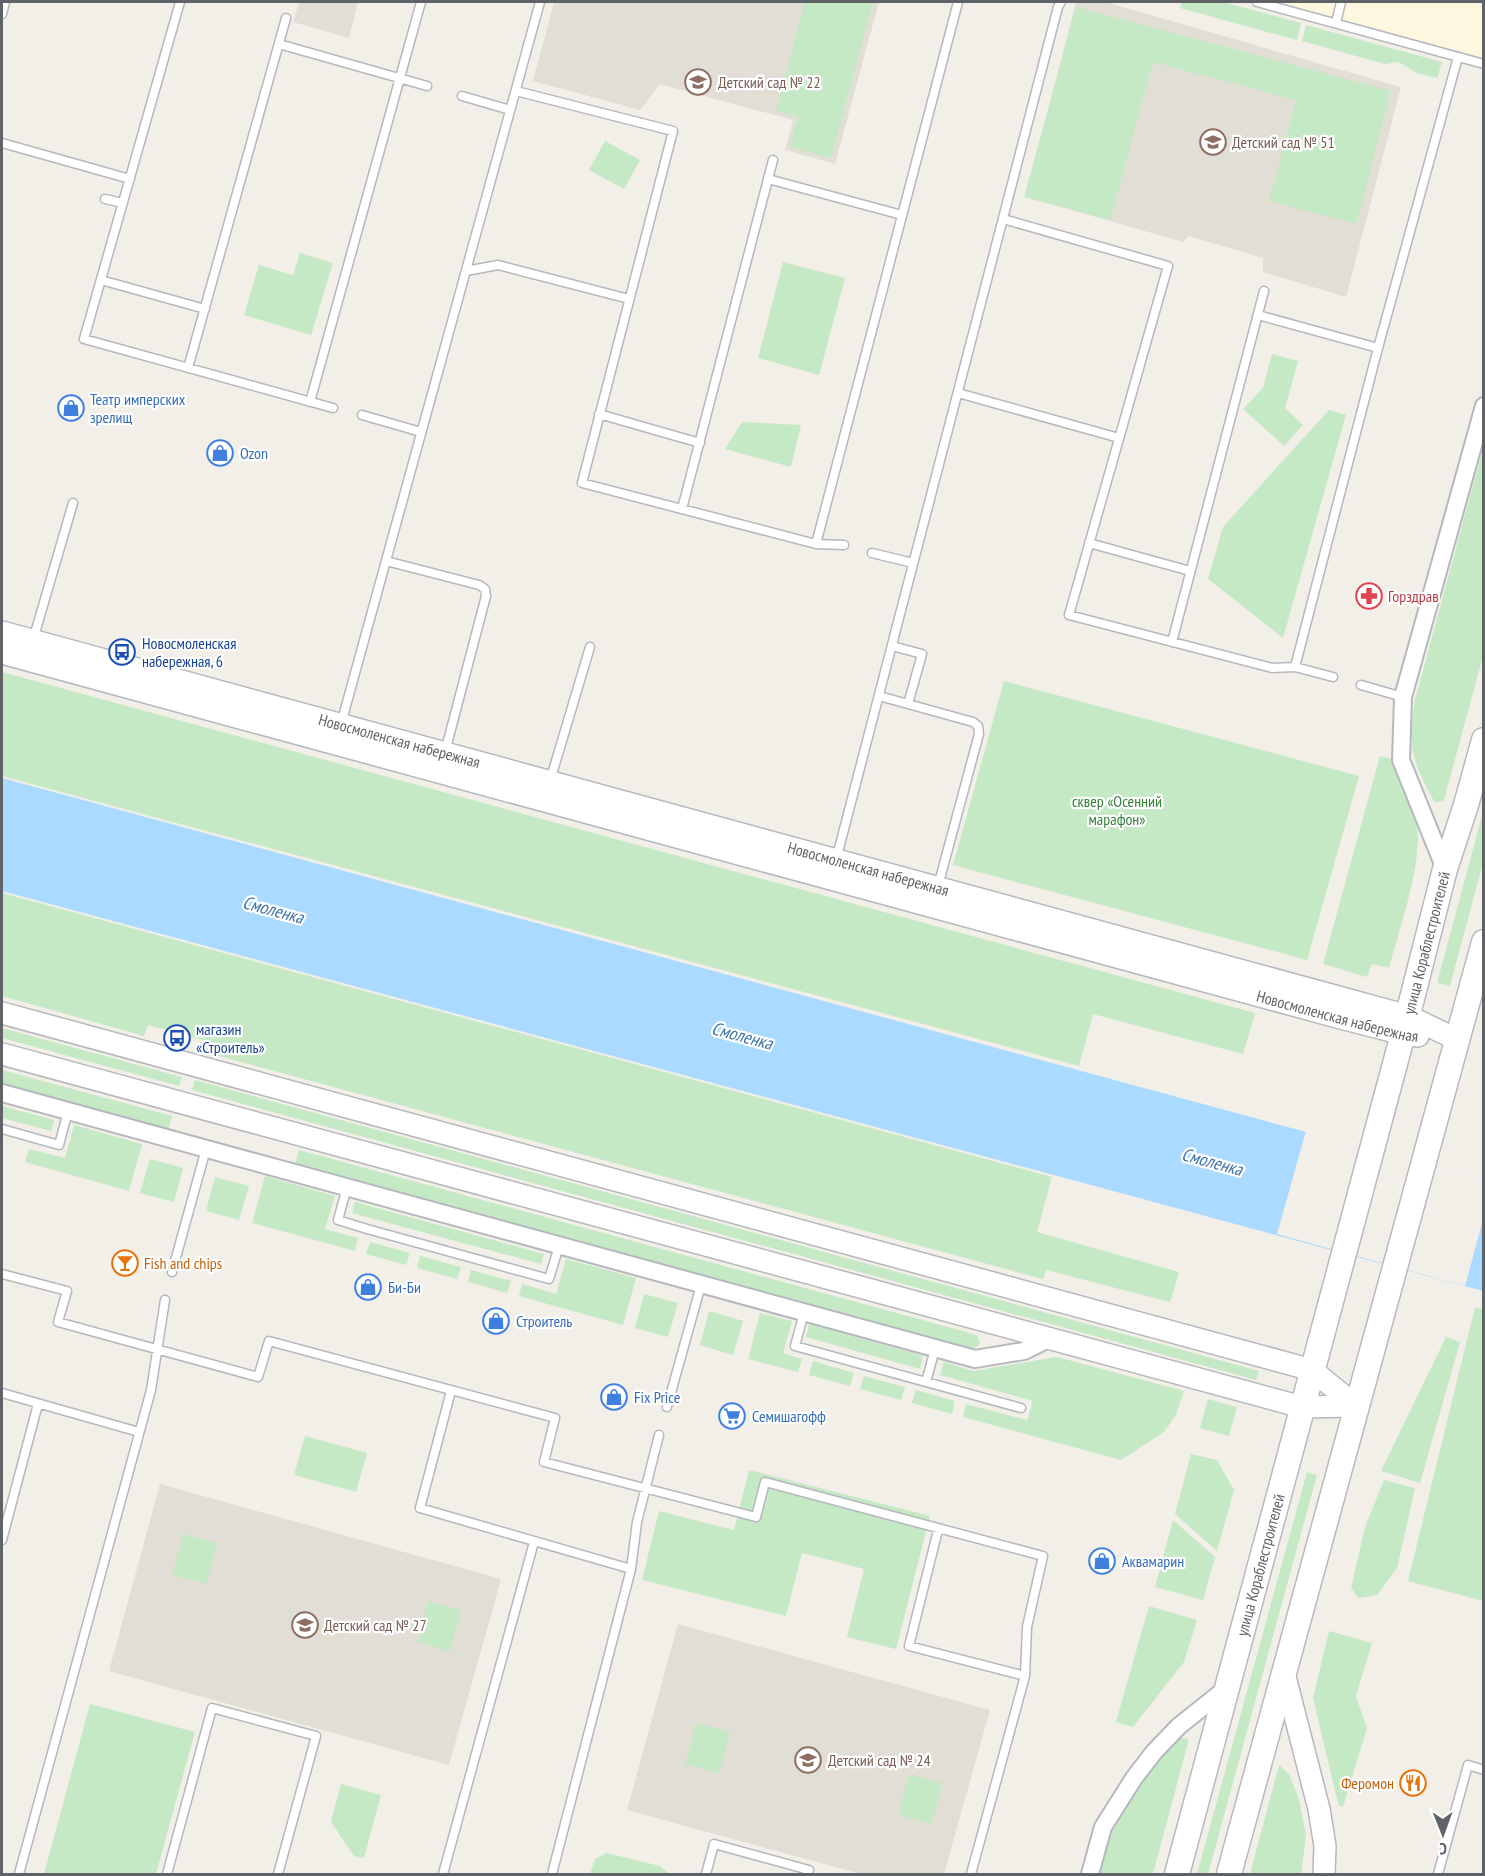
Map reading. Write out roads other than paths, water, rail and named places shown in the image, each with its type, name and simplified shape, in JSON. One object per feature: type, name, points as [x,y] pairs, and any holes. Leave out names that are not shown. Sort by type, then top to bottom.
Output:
[{"type":"main road","name":"улица Кораблестроителей","points":[[1177,1875],[1406,1025],[1445,869],[1484,740]]},
{"type":"main road","points":[[1229,1875],[1484,942]]},
{"type":"street","points":[[1445,869],[1401,760],[1403,697],[1484,406]]},
{"type":"street","name":"Новосмоленская набережная","points":[[2,632],[30,650],[1458,1040]]},
{"type":"street","name":"Новосмоленская набережная","points":[[2,653],[30,650]]},
{"type":"street","name":"Новосмоленская набережная","points":[[442,762],[550,782],[833,869]]},
{"type":"street","points":[[2,1013],[1312,1370],[1356,1406]]},
{"type":"street","points":[[2,1054],[1302,1407],[1356,1406]]},
{"type":"street","points":[[2,1093],[975,1359],[1024,1351],[1050,1338]]},
{"type":"street","points":[[1284,1673],[1319,1809],[1325,1846],[1324,1875]]},
{"type":"street","points":[[1090,1875],[1103,1827],[1134,1778],[1154,1752],[1179,1726],[1228,1687]]},
{"type":"lane","points":[[2,14],[5,2]]},
{"type":"lane","points":[[180,2],[84,339],[333,408]]},
{"type":"lane","points":[[310,402],[421,2]]},
{"type":"lane","points":[[338,734],[540,2]]},
{"type":"lane","points":[[816,544],[958,2]]},
{"type":"lane","points":[[833,869],[1061,2]]},
{"type":"lane","points":[[1257,2],[1484,64]]},
{"type":"lane","points":[[1336,23],[1341,2]]},
{"type":"lane","points":[[189,368],[286,18]]},
{"type":"lane","points":[[279,44],[428,86]]},
{"type":"lane","points":[[1295,667],[1378,348],[1458,57]]},
{"type":"lane","points":[[516,90],[673,131],[582,483],[816,544],[844,545]]},
{"type":"lane","points":[[462,96],[510,110]]},
{"type":"lane","points":[[2,143],[130,179]]},
{"type":"lane","points":[[682,509],[773,160]]},
{"type":"lane","points":[[768,179],[902,215]]},
{"type":"lane","points":[[105,198],[123,203]]},
{"type":"lane","points":[[1003,219],[1168,266],[1069,615],[1272,668],[1295,667],[1332,677]]},
{"type":"lane","points":[[466,271],[498,265],[629,299]]},
{"type":"lane","points":[[101,279],[205,309]]},
{"type":"lane","points":[[1172,642],[1264,291]]},
{"type":"lane","points":[[1258,315],[1378,348]]},
{"type":"lane","points":[[958,393],[1119,438]]},
{"type":"lane","points":[[599,414],[699,443]]},
{"type":"lane","points":[[362,415],[422,432]]},
{"type":"lane","points":[[30,650],[73,502]]},
{"type":"lane","points":[[1089,543],[1190,571]]},
{"type":"lane","points":[[872,553],[913,563]]},
{"type":"lane","points":[[386,561],[479,585],[485,589],[486,597],[442,762]]},
{"type":"lane","points":[[892,646],[922,654],[908,704]]},
{"type":"lane","points":[[550,782],[590,647]]},
{"type":"lane","points":[[1361,686],[1403,697]]},
{"type":"lane","points":[[879,696],[973,722],[978,726],[979,734],[935,897]]},
{"type":"lane","points":[[2,1129],[59,1145],[68,1111]]},
{"type":"lane","points":[[172,1272],[206,1149]]},
{"type":"lane","points":[[347,1187],[338,1220],[367,1229],[549,1279],[559,1246]]},
{"type":"lane","points":[[2,1274],[67,1291],[58,1322],[258,1377],[269,1341],[555,1418],[544,1462],[756,1517],[765,1482],[938,1530],[1043,1556],[1027,1627],[1025,1676],[970,1875]]},
{"type":"lane","points":[[667,1407],[701,1285]]},
{"type":"lane","points":[[18,1875],[151,1390],[165,1300]]},
{"type":"lane","points":[[804,1312],[795,1346],[1020,1408]]},
{"type":"lane","points":[[926,1382],[935,1349]]},
{"type":"lane","points":[[451,1391],[420,1508],[631,1569]]},
{"type":"lane","points":[[2,1393],[139,1432]]},
{"type":"lane","points":[[2,1540],[38,1404]]},
{"type":"lane","points":[[552,1875],[631,1569],[637,1522],[659,1435]]},
{"type":"lane","points":[[938,1530],[909,1646],[1025,1676]]},
{"type":"lane","points":[[442,1875],[534,1542]]},
{"type":"lane","points":[[166,1875],[212,1708],[316,1736],[278,1875]]},
{"type":"lane","points":[[1438,1875],[1468,1765],[1484,1770]]},
{"type":"lane","points":[[706,1875],[714,1844],[808,1870],[807,1875]]},
{"type":"water","name":"Смоленка","points":[[2,778],[1483,1180],[1483,1291],[2,891]]},
{"type":"place","name":"Детский сад № 22","points":[[698,82]]},
{"type":"place","name":"Детский сад № 51","points":[[1213,142]]},
{"type":"place","name":"Театр имперских зрелищ","points":[[71,408]]},
{"type":"place","name":"Ozon","points":[[220,453]]},
{"type":"place","name":"Горздрав","points":[[1369,596]]},
{"type":"place","name":"Новосмоленская набережная, 6","points":[[122,652]]},
{"type":"place","name":"магазин «Строитель»","points":[[177,1038]]},
{"type":"place","name":"Fish and chips","points":[[125,1263]]},
{"type":"place","name":"Би-Би","points":[[368,1287]]},
{"type":"place","name":"Строитель","points":[[496,1321]]},
{"type":"place","name":"Fix Price","points":[[614,1397]]},
{"type":"place","name":"Семишагофф","points":[[732,1416]]},
{"type":"place","name":"Аквамарин","points":[[1102,1561]]},
{"type":"place","name":"Детский сад № 27","points":[[305,1625]]},
{"type":"place","name":"Детский сад № 24","points":[[808,1760]]},
{"type":"place","name":"Феромон","points":[[1413,1783]]},
{"type":"park label","name":"сквер «Осенний марафон»","points":[[1117,810]]}]
